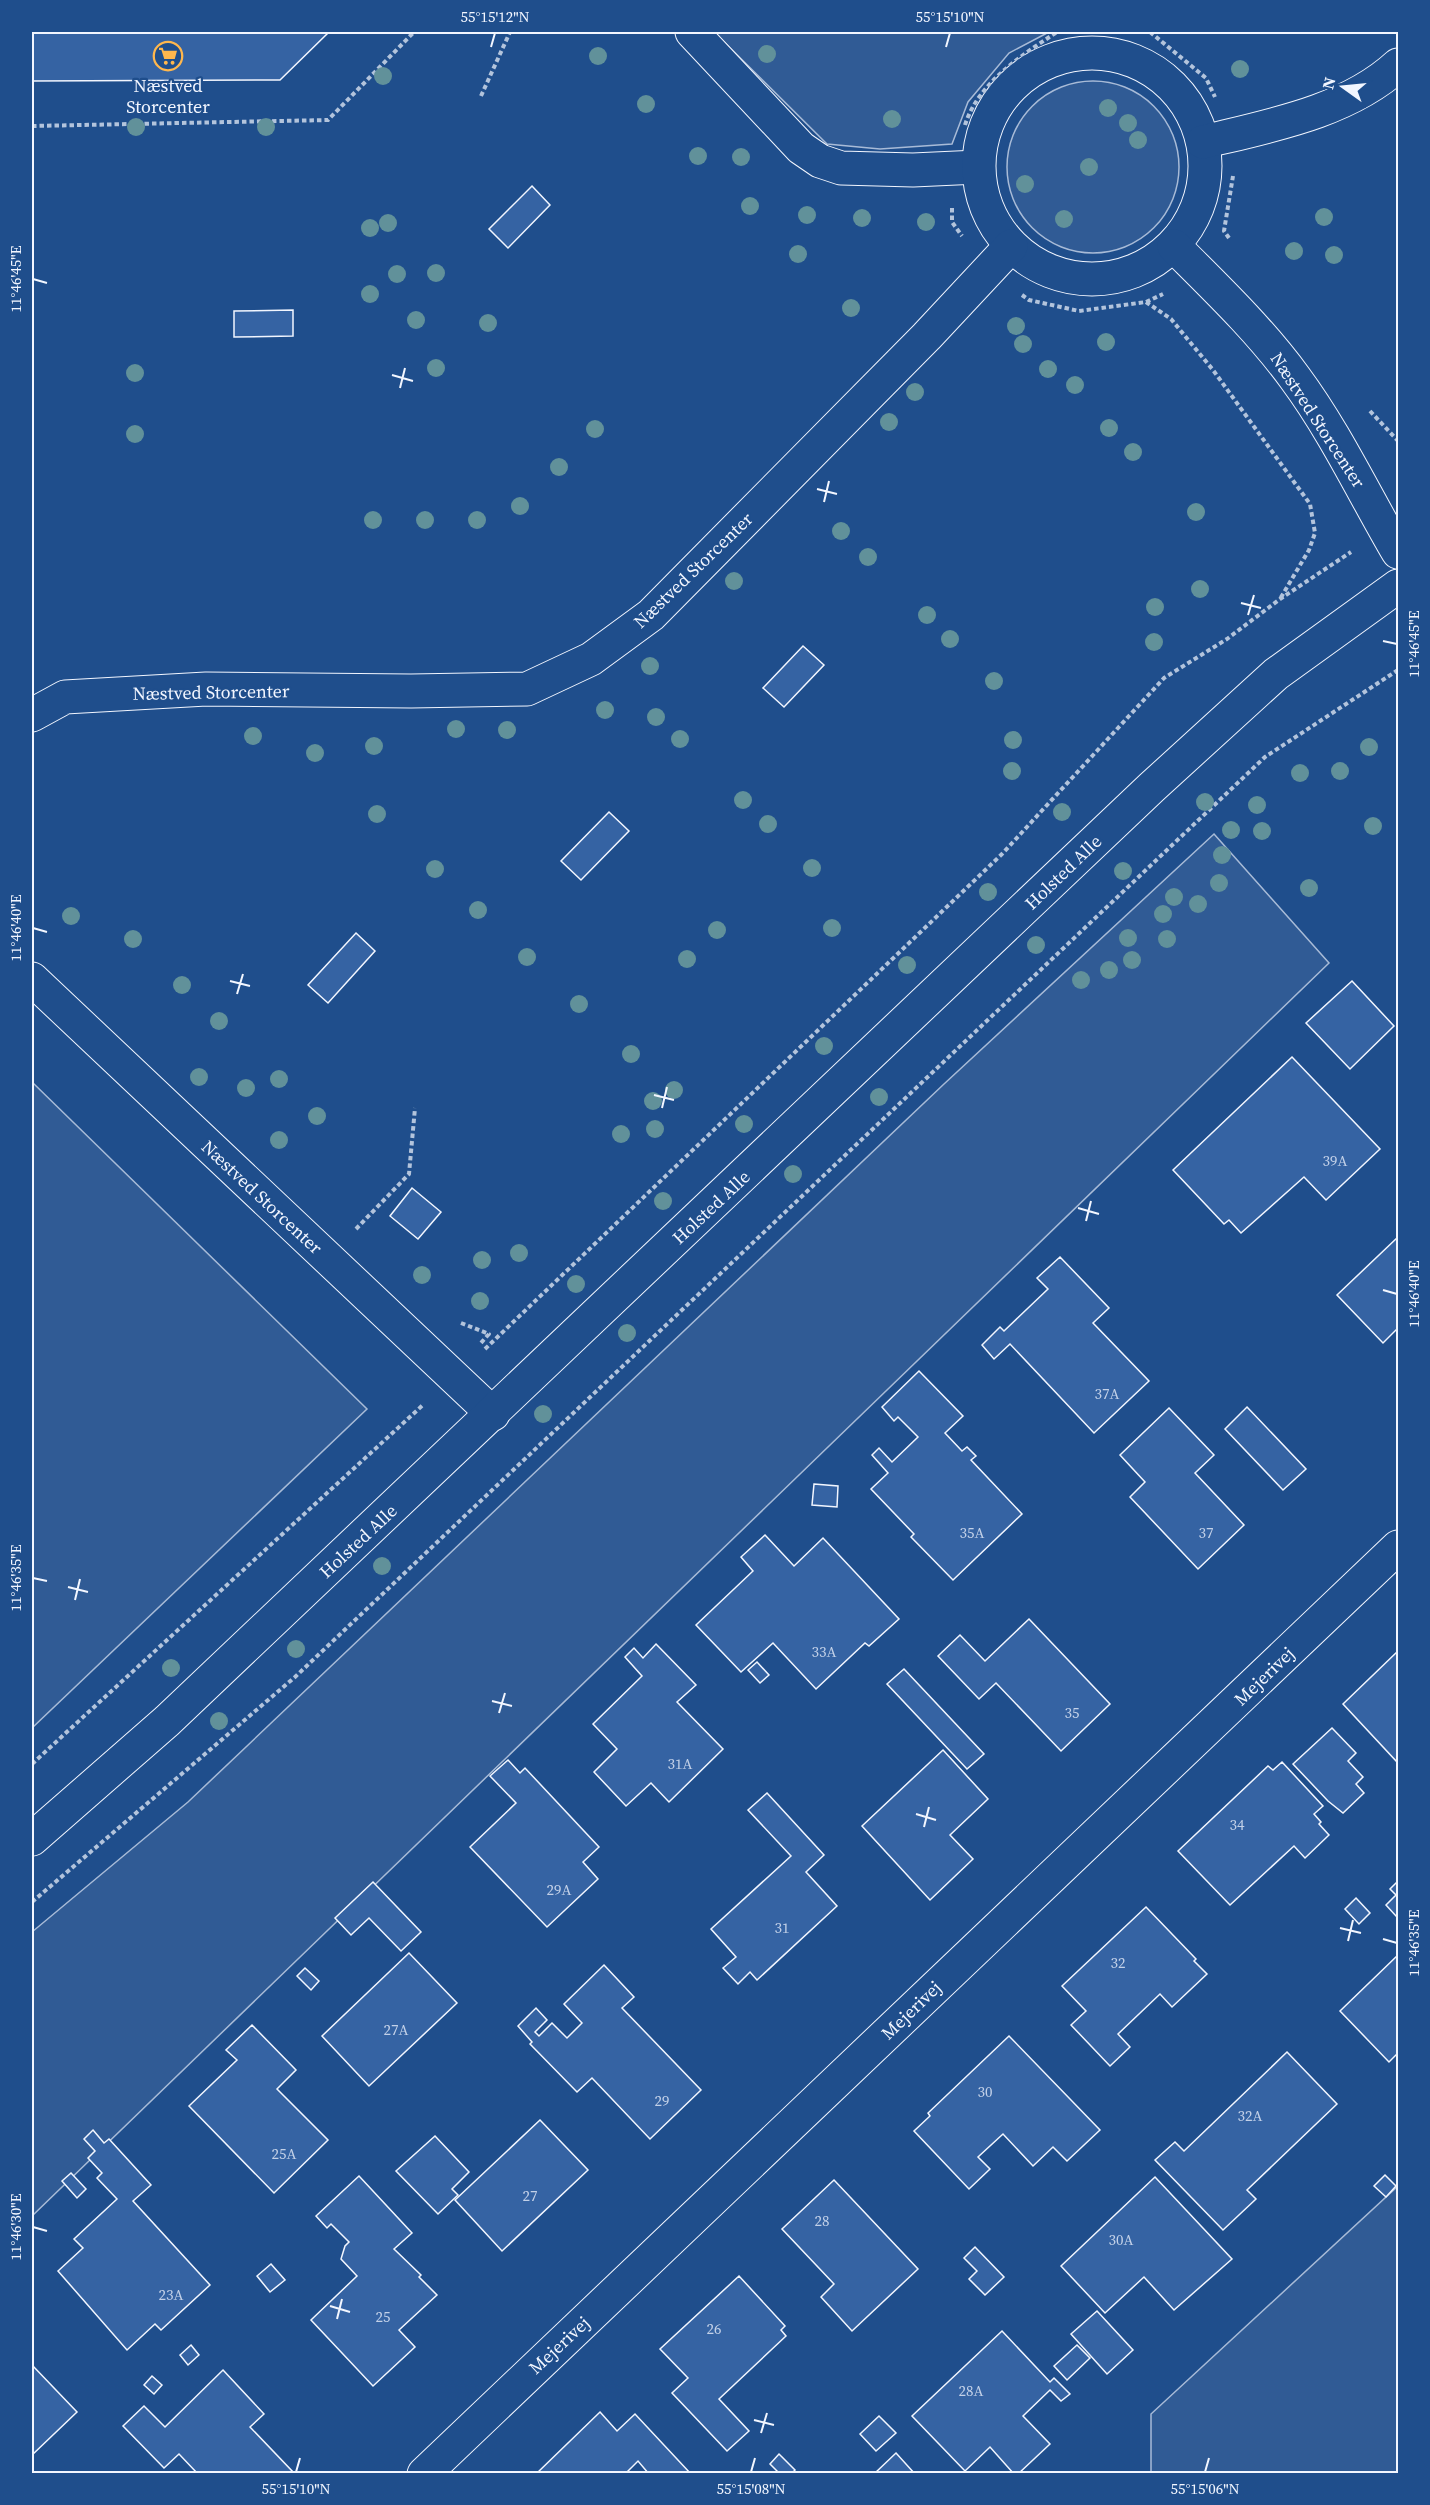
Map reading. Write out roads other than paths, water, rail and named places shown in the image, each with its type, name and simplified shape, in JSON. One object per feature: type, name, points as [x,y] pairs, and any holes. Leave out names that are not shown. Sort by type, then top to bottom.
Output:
[{"type":"street","points":[[692,32],[801,148],[820,161],[841,168],[913,170],[964,167]]},
{"type":"street","points":[[1088,42],[1162,76],[1189,105],[1203,142],[1206,179],[1183,254],[1111,279],[1075,279],[1040,268],[1011,246],[993,223],[983,196],[964,167],[999,101],[1023,76],[1088,42]]},
{"type":"street","points":[[1203,142],[1291,120],[1332,104],[1372,85],[1398,65]]},
{"type":"street","name":"Næstved Storcenter","points":[[32,715],[65,697],[206,689],[411,691],[527,688],[591,659],[651,615],[1011,246]]},
{"type":"street","name":"Næstved Storcenter","points":[[1183,254],[1265,339],[1296,379],[1344,454],[1392,541]]},
{"type":"street","name":"Holsted Alle","points":[[32,1839],[167,1721],[1152,788],[1276,675],[1398,586]]},
{"type":"street","name":"Næstved Storcenter","points":[[32,979],[493,1414]]},
{"type":"street","name":"Mejerivej","points":[[424,2474],[1398,1547]]},
{"type":"place","name":"Næstved Storcenter","points":[[168,56]]}]
